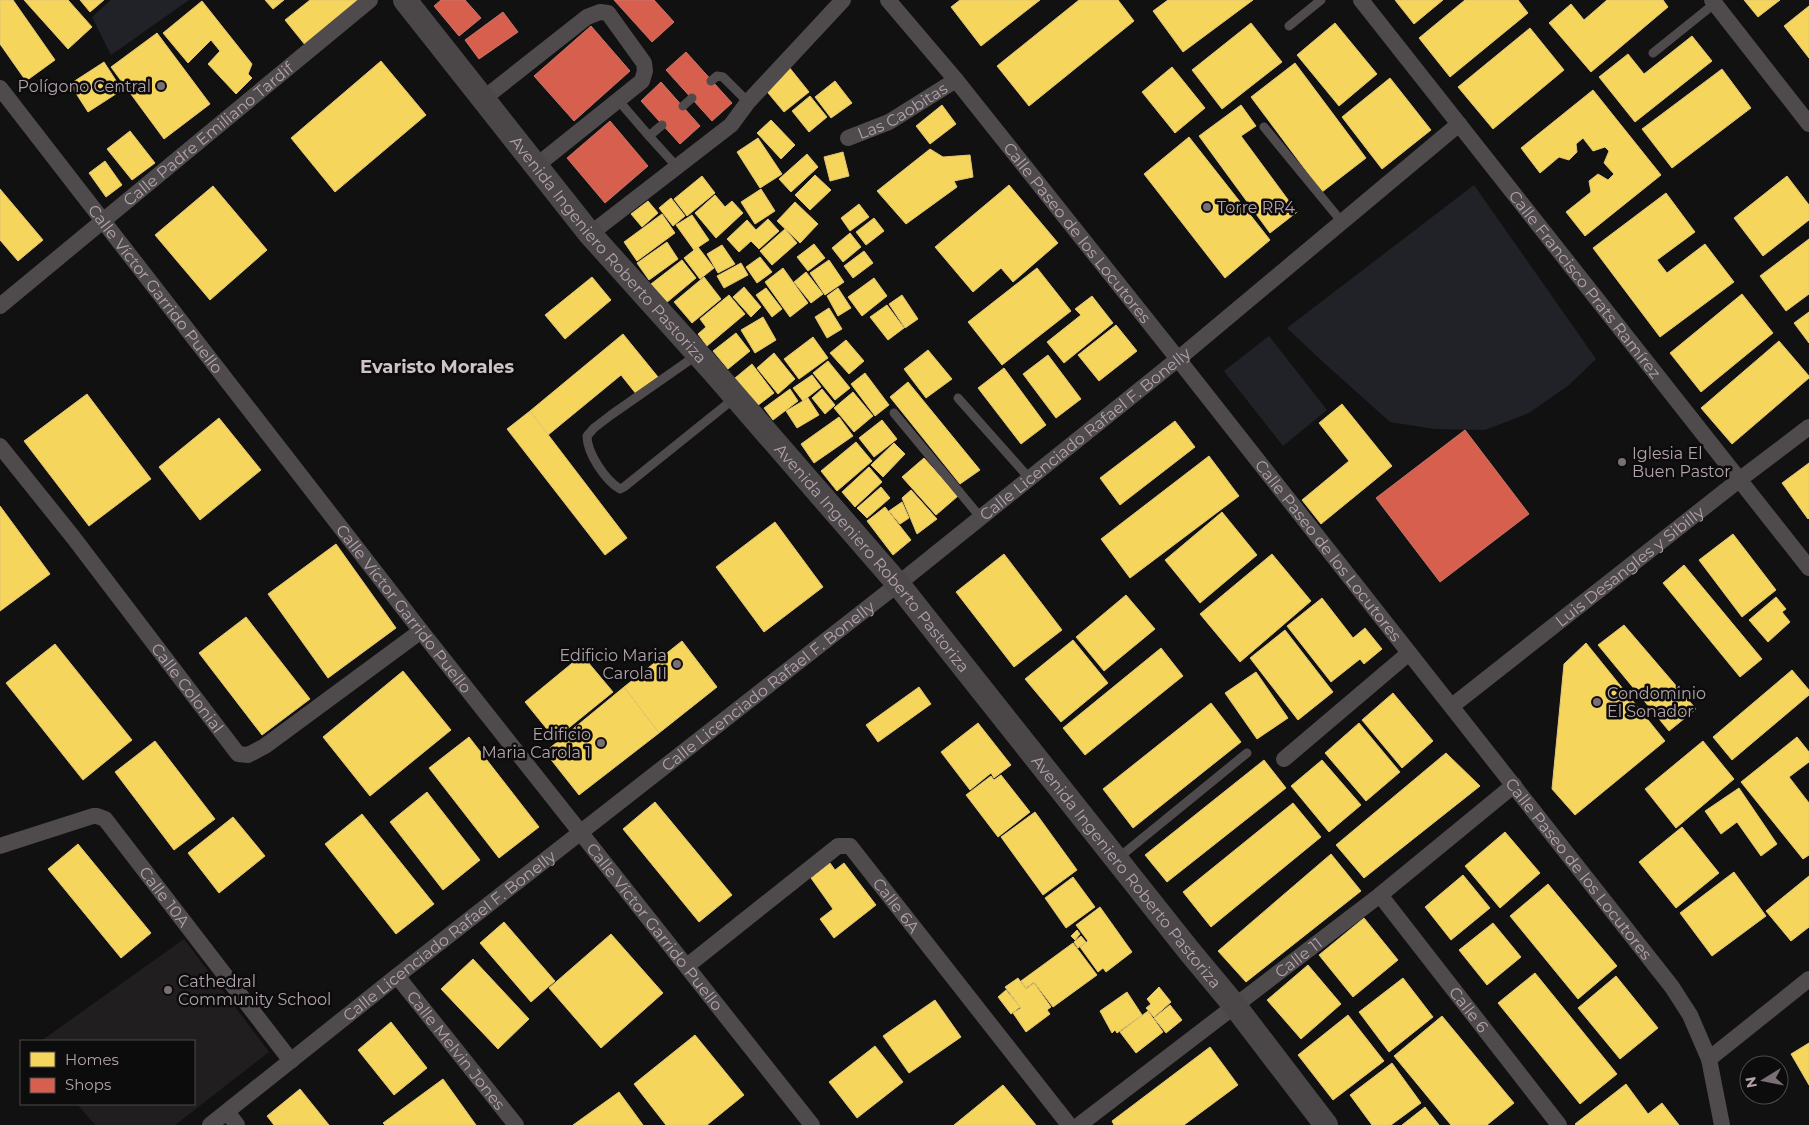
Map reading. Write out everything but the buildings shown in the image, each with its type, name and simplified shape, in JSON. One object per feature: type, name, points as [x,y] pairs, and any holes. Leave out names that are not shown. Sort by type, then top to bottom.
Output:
[{"type":"street","name":"Calle Padre Emiliano Tardif","points":[[0,306],[370,0]]},
{"type":"street","name":"Avenida Ingeniero Roberto Pastoriza","points":[[406,0],[590,234],[736,397],[898,584],[1235,1006],[1326,1125]]},
{"type":"street","points":[[590,234],[730,125],[748,102],[843,0]]},
{"type":"street","name":"Calle Paseo de los Locutores","points":[[888,0],[956,80],[1178,359],[1672,987],[1690,1015],[1709,1059],[1722,1125]]},
{"type":"street","name":"Calle Francisco Prats Ramírez","points":[[1362,0],[1809,568]]},
{"type":"street","points":[[1712,2],[1809,124]]},
{"type":"street","points":[[483,99],[587,17],[600,12],[608,14],[644,64],[645,71],[642,81],[536,166]]},
{"type":"street","name":"Las Caobitas","points":[[848,138],[889,122],[956,80]]},
{"type":"street","name":"Calle Víctor Garrido Puello","points":[[0,88],[421,631],[812,1125]]},
{"type":"street","name":"Calle Licenciado Rafael F. Bonelly","points":[[210,1125],[1030,479],[1178,359],[1459,124]]},
{"type":"street","name":"Luis Desangles y Sibilly","points":[[1452,706],[1809,427]]},
{"type":"street","name":"Calle Colonial","points":[[0,446],[238,754],[248,755],[265,746],[421,631]]},
{"type":"street","points":[[1284,759],[1409,653]]},
{"type":"street","name":"Calle 11","points":[[1079,1125],[1380,895],[1514,785]]},
{"type":"street","name":"Calle 10A","points":[[0,846],[93,816],[105,819],[291,1061]]},
{"type":"street","name":"Calle 6A","points":[[688,966],[838,846],[850,846],[1069,1125]]},
{"type":"street","name":"Calle 6","points":[[1380,895],[1558,1125]]},
{"type":"street","name":"Calle Melvin Jones","points":[[397,976],[516,1125]]},
{"type":"street","points":[[1709,1059],[1809,978]]},
{"type":"street","points":[[227,1112],[237,1125]]},
{"type":"lane","points":[[1289,26],[1321,0]]},
{"type":"lane","points":[[1653,54],[1712,2]]},
{"type":"lane","points":[[712,81],[717,76],[723,77],[748,102]]},
{"type":"lane","points":[[683,106],[692,98]]},
{"type":"lane","points":[[618,100],[677,167]]},
{"type":"lane","points":[[649,136],[662,124]]},
{"type":"lane","points":[[1264,127],[1342,222]]},
{"type":"lane","points":[[698,354],[611,415],[587,436],[590,450],[602,471],[613,485],[620,489],[624,488],[736,397]]},
{"type":"lane","points":[[958,398],[1030,479]]},
{"type":"lane","points":[[894,413],[981,518]]},
{"type":"lane","points":[[1117,859],[1247,753]]},
{"type":"shaded area","points":[[111,0],[189,0],[111,55],[92,17]]},
{"type":"shaded area","points":[[1474,185],[1596,359],[1569,385],[1529,413],[1485,430],[1435,429],[1390,422],[1287,328]]},
{"type":"shaded area","points":[[1269,336],[1327,410],[1283,446],[1224,371]]},
{"type":"shaded area","name":"Cathedral Community School","points":[[184,939],[269,1052],[175,1125],[95,1125],[78,1105],[195,1105],[195,1040],[42,1040]]},
{"type":"place","name":"Polígono Central","points":[[161,86]]},
{"type":"place","name":"Torre RR4","points":[[1207,207]]},
{"type":"place","name":"Iglesia El Buen Pastor","points":[[1622,462]]},
{"type":"place","name":"Edificio Maria Carola II","points":[[677,664]]},
{"type":"place","name":"Condominio El Sonador","points":[[1597,702]]},
{"type":"place","name":"Edificio Maria Carola 1","points":[[601,743]]},
{"type":"place","name":"Cathedral Community School","points":[[168,990]]},
{"type":"district","name":"Evaristo Morales","points":[[437,367]]}]
